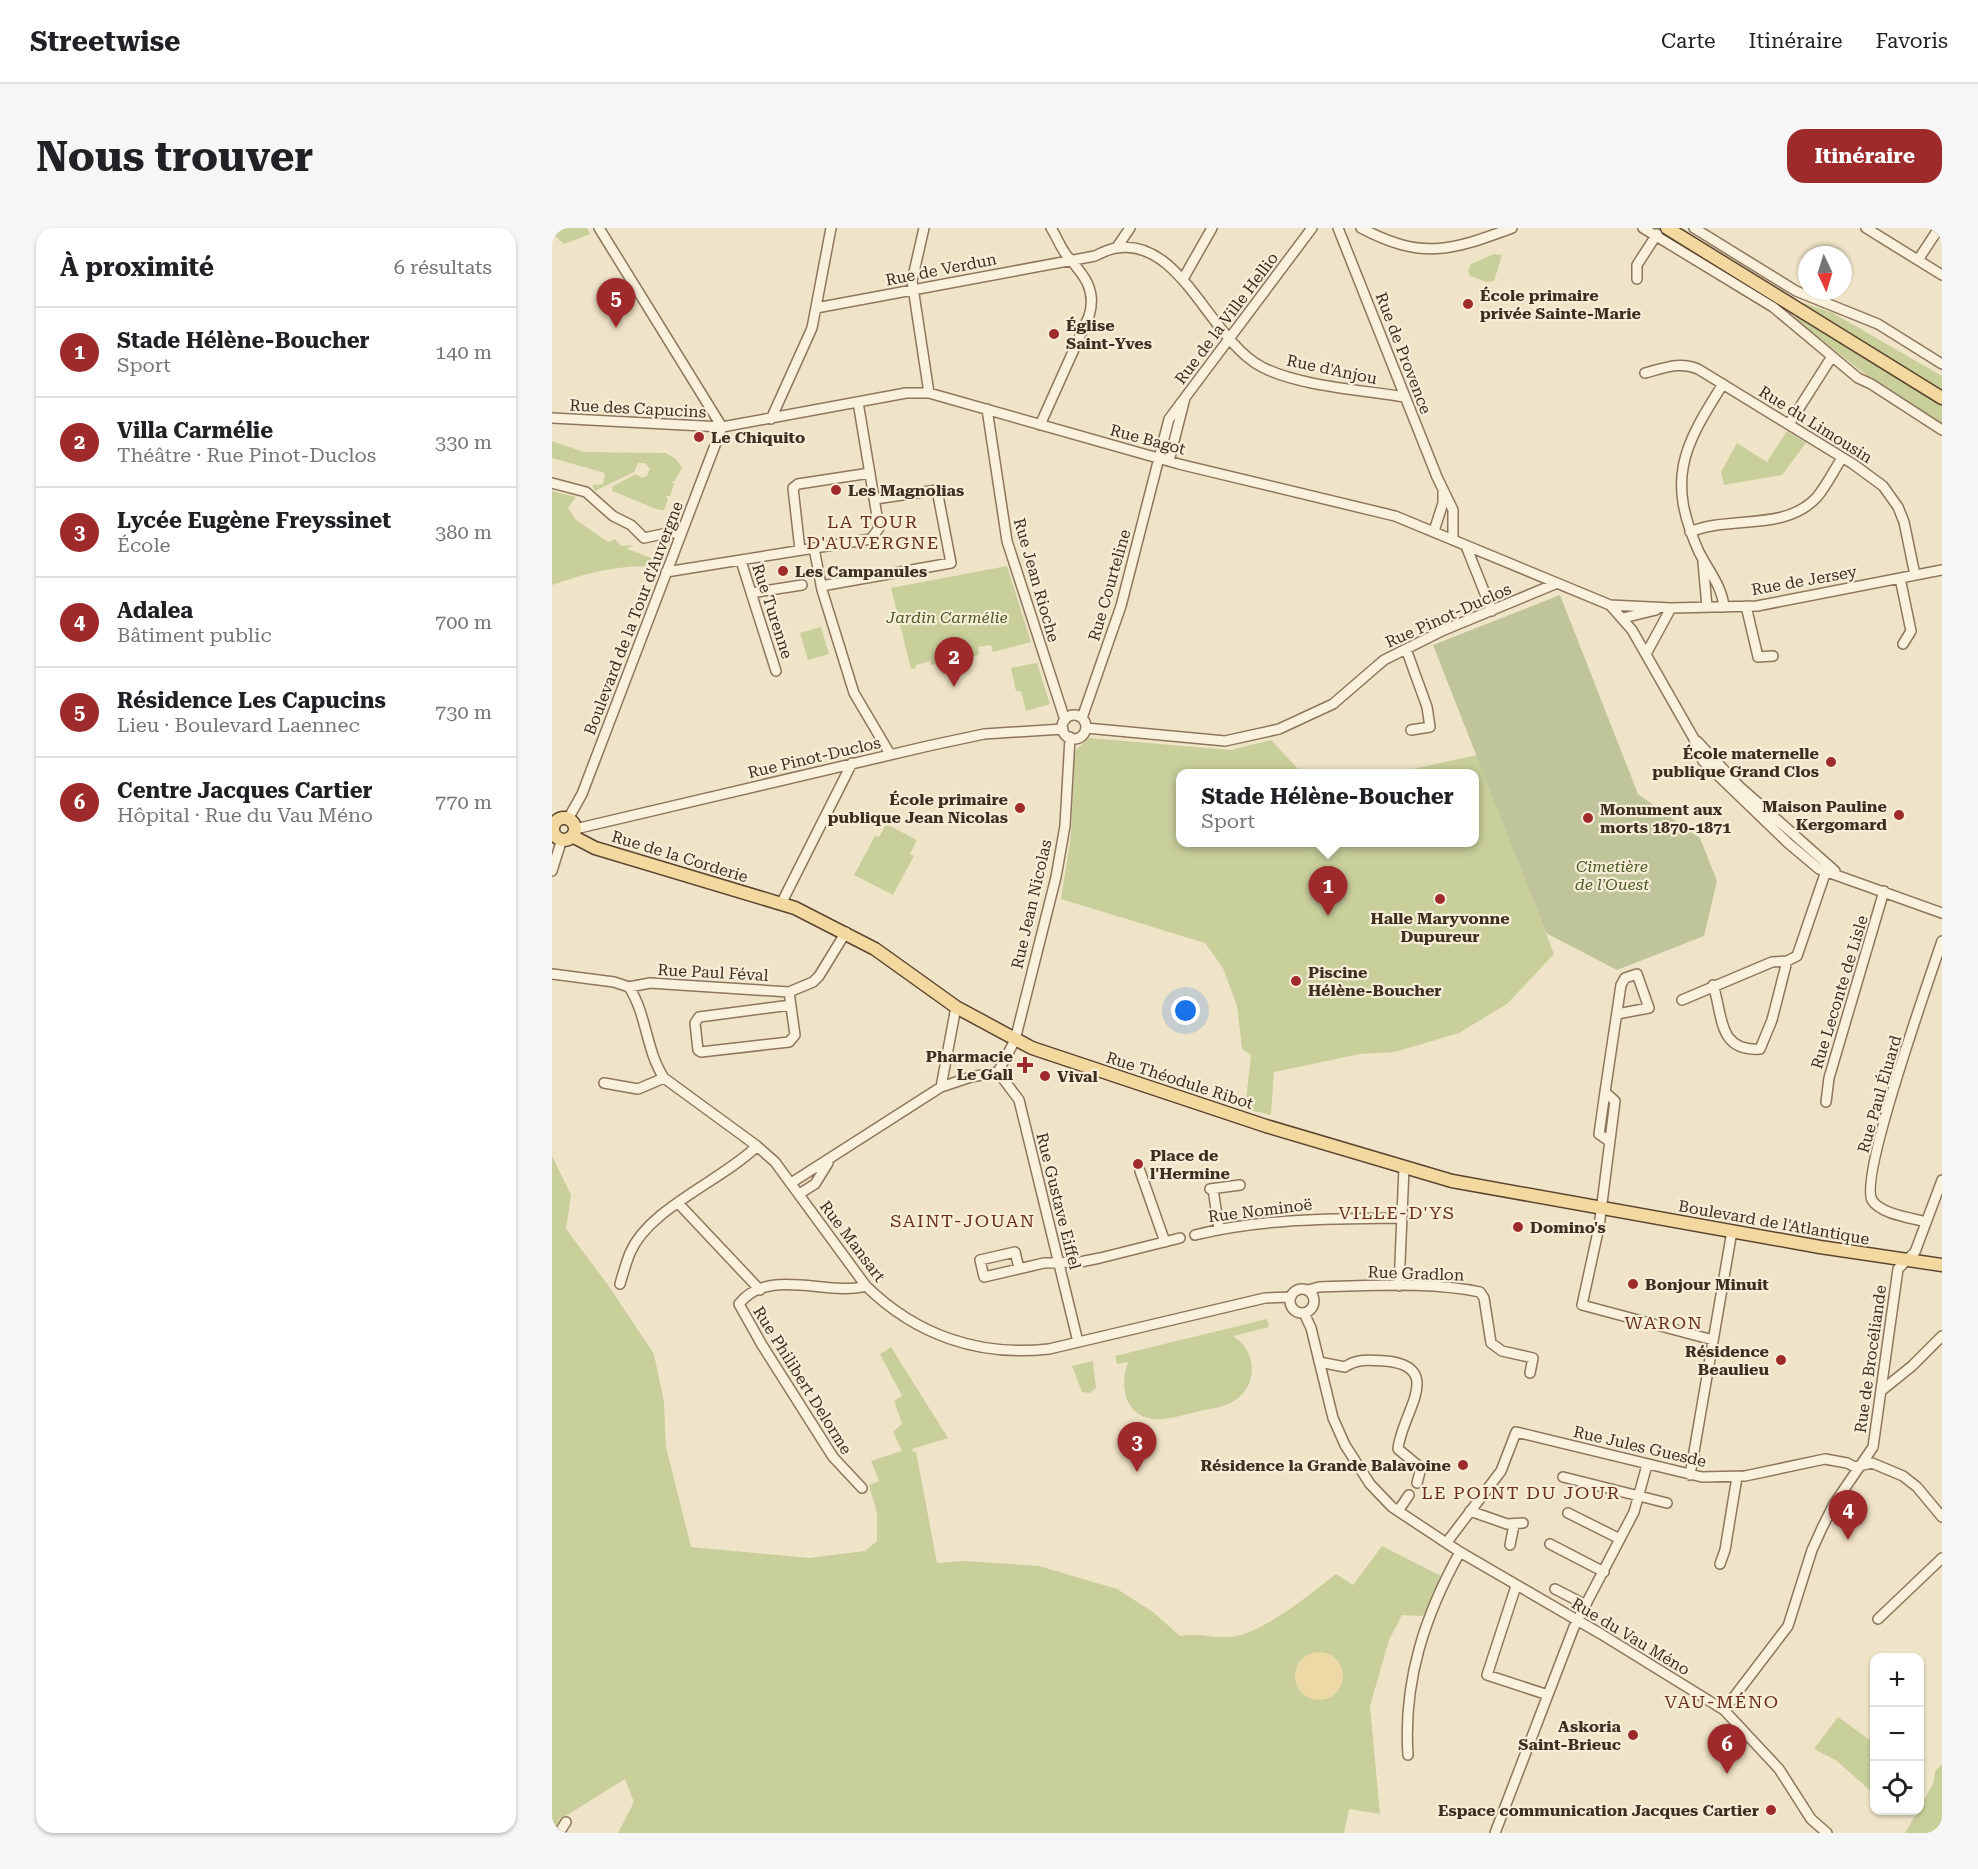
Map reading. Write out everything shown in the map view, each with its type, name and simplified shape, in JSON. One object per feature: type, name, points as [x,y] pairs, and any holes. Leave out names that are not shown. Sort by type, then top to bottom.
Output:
[{"type":"main road","points":[[1662,231],[1942,398]]},
{"type":"main road","points":[[553,825],[559,819],[569,831]]},
{"type":"main road","name":"Rue de la Corderie","points":[[569,831],[595,848],[781,904]]},
{"type":"main road","name":"Rue Théodule Ribot","points":[[781,904],[846,932],[875,949],[956,1007],[1015,1040],[1054,1056],[1404,1168],[1462,1183],[1600,1209]]},
{"type":"main road","name":"Boulevard de l'Atlantique","points":[[1600,1209],[1906,1261],[1942,1265]]},
{"type":"street","points":[[599,228],[722,427]]},
{"type":"street","points":[[771,419],[812,328],[831,228]]},
{"type":"street","points":[[924,228],[912,281],[928,393]]},
{"type":"street","points":[[1040,424],[1091,309],[1090,286],[1051,228]]},
{"type":"street","points":[[1117,247],[1130,228]]},
{"type":"street","points":[[1183,279],[1212,228]]},
{"type":"street","name":"Rue de la Ville Hellio","points":[[1159,458],[1168,419],[1312,228]]},
{"type":"street","name":"Rue de Provence","points":[[1338,228],[1404,397],[1453,510],[1453,540]]},
{"type":"street","points":[[1361,228],[1399,246],[1431,250],[1461,246],[1512,228]]},
{"type":"street","points":[[1643,228],[1662,231],[1773,307],[1858,378],[1942,430]]},
{"type":"street","points":[[1694,228],[1796,291],[1878,324],[1942,364]]},
{"type":"street","points":[[1710,238],[1717,228]]},
{"type":"street","points":[[1866,228],[1942,275]]},
{"type":"street","points":[[1918,260],[1939,228]]},
{"type":"street","points":[[1637,279],[1637,265],[1662,231]]},
{"type":"street","name":"Rue de Verdun","points":[[816,308],[1095,256],[1117,247]]},
{"type":"street","name":"Rue d'Anjou","points":[[1117,247],[1147,252],[1161,258],[1183,279],[1229,339],[1250,360],[1273,372],[1404,397]]},
{"type":"street","points":[[1789,424],[1832,358]]},
{"type":"street","name":"Rue du Limousin","points":[[1645,373],[1675,364],[1687,364],[1789,424],[1874,478],[1891,495],[1904,522],[1914,575]]},
{"type":"street","points":[[1723,384],[1697,425],[1683,457],[1682,486],[1690,532],[1716,584],[1724,607]]},
{"type":"street","name":"Rue Bagot","points":[[722,427],[906,393],[928,393],[1169,461],[1382,512],[1434,531],[1556,584]]},
{"type":"street","name":"Rue de la Ville Hellio","points":[[1169,461],[1185,398]]},
{"type":"street","points":[[666,572],[871,538],[879,528],[858,402]]},
{"type":"street","name":"Rue Jean Rioche","points":[[987,409],[1006,541],[1064,724]]},
{"type":"street","name":"Rue des Capucins","points":[[552,418],[722,427]]},
{"type":"street","name":"Boulevard de la Tour d'Auvergne","points":[[552,871],[722,427]]},
{"type":"street","name":"Rue Courteline","points":[[1082,718],[1121,606],[1159,458]]},
{"type":"street","points":[[1690,532],[1702,526],[1774,519],[1801,509],[1817,496],[1842,458]]},
{"type":"street","points":[[800,550],[793,488],[798,484],[870,473]]},
{"type":"street","points":[[552,483],[586,492],[613,516],[625,521],[644,538],[672,532],[680,535]]},
{"type":"street","points":[[1434,531],[1443,503],[1443,489]]},
{"type":"street","points":[[821,586],[951,563],[937,490],[875,499]]},
{"type":"street","points":[[1466,546],[1492,611]]},
{"type":"street","points":[[814,548],[821,586],[854,693],[890,754]]},
{"type":"street","points":[[1703,560],[1707,608]]},
{"type":"street","name":"Rue Turenne","points":[[741,561],[776,671]]},
{"type":"street","name":"Rue de Jersey","points":[[1556,584],[1610,605],[1707,608],[1746,606],[1942,570]]},
{"type":"street","points":[[1900,578],[1911,631],[1904,644]]},
{"type":"street","name":"Rue Pinot-Duclos","points":[[1086,728],[1225,741],[1258,734],[1297,722],[1333,704],[1384,660],[1556,584]]},
{"type":"street","points":[[751,593],[802,585]]},
{"type":"street","name":"Rue de Jersey","points":[[1610,605],[1623,618],[1671,608]]},
{"type":"street","points":[[1746,606],[1758,657],[1773,656]]},
{"type":"street","points":[[1646,654],[1671,608]]},
{"type":"street","points":[[1623,618],[1693,737],[1703,761],[1788,843],[1819,869],[1942,913]]},
{"type":"street","points":[[1406,649],[1427,707],[1430,727],[1411,730]]},
{"type":"street","points":[[1075,715],[1082,718],[1086,728],[1080,737],[1070,737],[1064,724],[1075,715]]},
{"type":"street","name":"Rue Pinot-Duclos","points":[[569,831],[890,754],[984,734],[1064,724]]},
{"type":"street","name":"Rue Jean Nicolas","points":[[998,1072],[1015,1040],[1058,867],[1065,826],[1070,737]]},
{"type":"street","points":[[1693,737],[1794,837],[1844,878]]},
{"type":"street","points":[[781,904],[852,763]]},
{"type":"street","points":[[1682,1000],[1713,985],[1773,962],[1787,961],[1797,956],[1802,948],[1826,871]]},
{"type":"street","name":"Rue Leconte de Lisle","points":[[1826,1102],[1828,1078],[1884,891]]},
{"type":"street","name":"Rue Paul Féval","points":[[552,974],[614,982],[629,987],[650,983],[789,992],[813,982],[819,976],[846,932]]},
{"type":"street","name":"Rue Paul Éluard","points":[[1926,1222],[1880,1208],[1872,1199],[1870,1188],[1882,1126],[1942,941]]},
{"type":"street","points":[[1713,985],[1725,1036],[1732,1043],[1760,1049],[1774,1012],[1787,961]]},
{"type":"street","points":[[1617,1014],[1649,1008],[1637,974],[1625,978],[1621,985],[1605,1092],[1615,1101],[1600,1209],[1582,1305],[1713,1341]]},
{"type":"street","name":"Rue Mansart","points":[[629,987],[637,1000],[656,1067],[664,1078],[757,1146],[775,1162],[867,1286],[883,1303],[918,1326],[970,1345],[1004,1351],[1030,1351],[1265,1299],[1290,1297]]},
{"type":"street","points":[[789,992],[795,1035],[789,1042],[699,1052],[695,1023],[699,1017],[790,1005]]},
{"type":"street","points":[[941,1087],[956,1007]]},
{"type":"street","points":[[791,1183],[941,1087],[971,1077],[998,1072]]},
{"type":"street","name":"Rue Gustave Eiffel","points":[[998,1072],[1019,1100],[1078,1342]]},
{"type":"street","points":[[604,1083],[638,1089],[664,1078]]},
{"type":"street","points":[[620,1284],[630,1252],[645,1231],[678,1203],[745,1158],[757,1146]]},
{"type":"street","points":[[799,1194],[815,1184],[833,1157]]},
{"type":"street","points":[[1399,1286],[1400,1218],[1404,1168]]},
{"type":"street","points":[[1140,1171],[1166,1242]]},
{"type":"street","name":"Rue de Brocéliande","points":[[1724,1710],[1788,1626],[1812,1550],[1822,1528],[1834,1503],[1862,1466],[1873,1447],[1898,1269],[1915,1252],[1942,1180]]},
{"type":"street","points":[[1219,1229],[1210,1189],[1240,1185]]},
{"type":"street","points":[[678,1203],[760,1290]]},
{"type":"street","name":"Rue Nominoë","points":[[1195,1235],[1219,1229],[1323,1217],[1400,1218]]},
{"type":"street","points":[[1690,1475],[1732,1231]]},
{"type":"street","points":[[1019,1268],[1058,1261],[1080,1262],[1180,1238]]},
{"type":"street","name":"Rue Philibert Delorme","points":[[862,1488],[833,1457],[741,1312],[739,1304],[746,1295],[760,1290],[801,1285],[853,1289],[867,1286]]},
{"type":"street","name":"Rue Gradlon","points":[[1308,1290],[1318,1287],[1399,1286],[1458,1287],[1480,1292],[1488,1314],[1491,1343],[1502,1351],[1533,1358],[1530,1373]]},
{"type":"street","points":[[1297,1290],[1308,1290],[1314,1301],[1311,1309],[1304,1313],[1292,1308],[1290,1297],[1297,1290]]},
{"type":"street","name":"Rue du Vau Méno","points":[[1304,1313],[1333,1418],[1345,1445],[1370,1484],[1398,1511],[1460,1551],[1724,1710],[1779,1769],[1811,1819],[1827,1833]]},
{"type":"street","points":[[1881,1391],[1912,1366],[1942,1336]]},
{"type":"street","points":[[1319,1362],[1346,1367],[1354,1360],[1379,1360],[1403,1363],[1414,1370],[1419,1383],[1398,1449],[1421,1468],[1417,1483]]},
{"type":"street","name":"Rue Jules Guesde","points":[[1470,1511],[1501,1471],[1516,1432],[1690,1475],[1719,1479],[1825,1460],[1847,1463],[1855,1467],[1872,1463],[1903,1476],[1917,1487],[1942,1517]]},
{"type":"street","points":[[1495,1833],[1578,1621],[1634,1512],[1647,1465]]},
{"type":"street","points":[[1563,1477],[1666,1503]]},
{"type":"street","points":[[1720,1564],[1725,1550],[1737,1477]]},
{"type":"street","points":[[1398,1511],[1409,1495]]},
{"type":"street","points":[[1447,1542],[1470,1511],[1518,1524],[1510,1545]]},
{"type":"street","points":[[1568,1513],[1620,1539]]},
{"type":"street","points":[[1551,1545],[1604,1572]]},
{"type":"street","points":[[1408,1755],[1409,1694],[1423,1631],[1442,1584],[1460,1551]]},
{"type":"street","points":[[1878,1619],[1942,1558]]},
{"type":"street","points":[[1516,1586],[1487,1675],[1548,1695]]},
{"type":"street","points":[[1555,1589],[1586,1605]]},
{"type":"street","points":[[559,1833],[566,1822]]},
{"type":"green space","points":[[552,228],[587,228],[590,234],[564,244],[552,233]]},
{"type":"green space","points":[[1494,254],[1502,255],[1494,281],[1486,282],[1470,276],[1468,271],[1471,264]]},
{"type":"green space","points":[[1804,303],[1833,313],[1942,376],[1942,423],[1868,376],[1794,319]]},
{"type":"green space","points":[[1787,431],[1806,443],[1782,475],[1724,485],[1721,472],[1737,443],[1767,462]]},
{"type":"green space","points":[[552,441],[584,452],[666,453],[676,459],[682,468],[675,481],[672,481],[674,484],[670,496],[666,496],[668,499],[664,510],[659,510],[612,491],[613,486],[636,474],[642,478],[647,476],[650,469],[645,463],[638,463],[634,472],[595,491],[592,485],[603,484],[605,473],[552,458]]},
{"type":"green space","points":[[552,491],[576,497],[568,508],[576,520],[608,542],[615,539],[621,546],[633,545],[627,549],[660,561],[656,567],[603,570],[552,585]]},
{"type":"green space","name":"Jardin Carmélie","points":[[1007,566],[1031,642],[993,652],[991,645],[978,647],[979,655],[964,658],[963,653],[946,657],[947,662],[931,665],[930,661],[911,669],[891,588]]},
{"type":"green space","name":"Cimetière de l'Ouest","points":[[1560,595],[1638,794],[1700,838],[1717,881],[1704,936],[1617,970],[1546,933],[1433,645]]},
{"type":"green space","points":[[821,627],[829,654],[808,660],[800,633]]},
{"type":"green space","points":[[1037,663],[1050,704],[1026,711],[1021,691],[1016,691],[1011,668]]},
{"type":"green space","points":[[1089,738],[1231,750],[1271,740],[1298,769],[1176,769],[1176,847],[1479,847],[1479,769],[1412,769],[1477,755],[1554,954],[1507,1004],[1459,1033],[1395,1052],[1360,1054],[1274,1072],[1271,1115],[1245,1109],[1251,1055],[1242,1049],[1237,1006],[1223,968],[1205,943],[1061,899],[1071,835],[1075,751]]},
{"type":"green space","points":[[886,824],[917,840],[910,854],[914,856],[893,895],[854,875],[875,836],[879,837]]},
{"type":"green space","points":[[552,1156],[571,1195],[566,1229],[608,1285],[654,1354],[664,1402],[666,1447],[691,1547],[809,1558],[865,1551],[877,1541],[877,1513],[869,1485],[879,1481],[871,1461],[902,1451],[893,1432],[902,1424],[894,1401],[902,1396],[880,1354],[891,1347],[948,1438],[912,1449],[916,1452],[937,1563],[964,1561],[1039,1566],[1117,1589],[1153,1612],[1180,1636],[1230,1637],[1257,1628],[1300,1602],[1336,1574],[1353,1585],[1382,1546],[1443,1577],[1423,1616],[1402,1615],[1389,1640],[1370,1706],[1380,1814],[1349,1809],[1344,1833],[618,1833],[634,1802],[625,1779],[559,1820],[566,1833],[552,1833]]},
{"type":"green space","points":[[1267,1319],[1269,1327],[1233,1336],[1247,1350],[1252,1368],[1248,1386],[1234,1401],[1217,1408],[1163,1419],[1151,1419],[1133,1410],[1125,1393],[1124,1383],[1128,1362],[1117,1364],[1115,1356]]},
{"type":"green space","points":[[1093,1361],[1096,1388],[1090,1393],[1082,1392],[1072,1366]]},
{"type":"green space","points":[[1838,1717],[1870,1740],[1870,1790],[1837,1761],[1814,1749]]},
{"type":"green space","points":[[1942,1764],[1942,1833],[1905,1833],[1915,1815],[1924,1815],[1924,1800],[1933,1784],[1935,1771]]},
{"type":"sand","points":[[1319,1652],[1336,1659],[1343,1676],[1336,1693],[1319,1700],[1302,1693],[1295,1676],[1302,1659]]},
{"type":"place","name":"École primaire privée Sainte-Marie","points":[[1468,304]]},
{"type":"place","name":"Résidence Les Capucins","points":[[616,328]]},
{"type":"place","name":"Église Saint-Yves","points":[[1054,334]]},
{"type":"place","name":"Le Chiquito","points":[[699,437]]},
{"type":"place","name":"Les Magnolias","points":[[836,490]]},
{"type":"place","name":"Les Campanules","points":[[783,571]]},
{"type":"place","name":"Villa Carmélie","points":[[954,687]]},
{"type":"place","name":"École maternelle publique Grand Clos","points":[[1831,762]]},
{"type":"place","name":"École primaire publique Jean Nicolas","points":[[1020,808]]},
{"type":"place","name":"Maison Pauline Kergomard","points":[[1899,815]]},
{"type":"place","name":"Monument aux morts 1870-1871","points":[[1588,818]]},
{"type":"place","name":"Halle Maryvonne Dupureur","points":[[1440,899]]},
{"type":"place","name":"Stade Hélène-Boucher","points":[[1328,916]]},
{"type":"place","name":"Piscine Hélène-Boucher","points":[[1296,981]]},
{"type":"place","name":"Pharmacie Le Gall","points":[[1025,1065]]},
{"type":"place","name":"Vival","points":[[1045,1076]]},
{"type":"place","name":"Place de l'Hermine","points":[[1138,1164]]},
{"type":"place","name":"Domino's","points":[[1518,1227]]},
{"type":"place","name":"Bonjour Minuit","points":[[1633,1284]]},
{"type":"place","name":"Résidence Beaulieu","points":[[1781,1360]]},
{"type":"place","name":"Résidence la Grande Balavoine","points":[[1463,1465]]},
{"type":"place","name":"Lycée Eugène Freyssinet","points":[[1137,1472]]},
{"type":"place","name":"Adalea","points":[[1848,1540]]},
{"type":"place","name":"Askoria Saint-Brieuc","points":[[1633,1735]]},
{"type":"place","name":"Centre Jacques Cartier","points":[[1727,1774]]},
{"type":"place","name":"Espace communication Jacques Cartier","points":[[1771,1810]]},
{"type":"district","name":"LA TOUR D'AUVERGNE","points":[[873,532]]},
{"type":"district","name":"VILLE-D'YS","points":[[1397,1213]]},
{"type":"district","name":"SAINT-JOUAN","points":[[963,1221]]},
{"type":"district","name":"WARON","points":[[1664,1323]]},
{"type":"district","name":"LE POINT DU JOUR","points":[[1521,1493]]},
{"type":"district","name":"VAU-MÉNO","points":[[1722,1702]]}]
